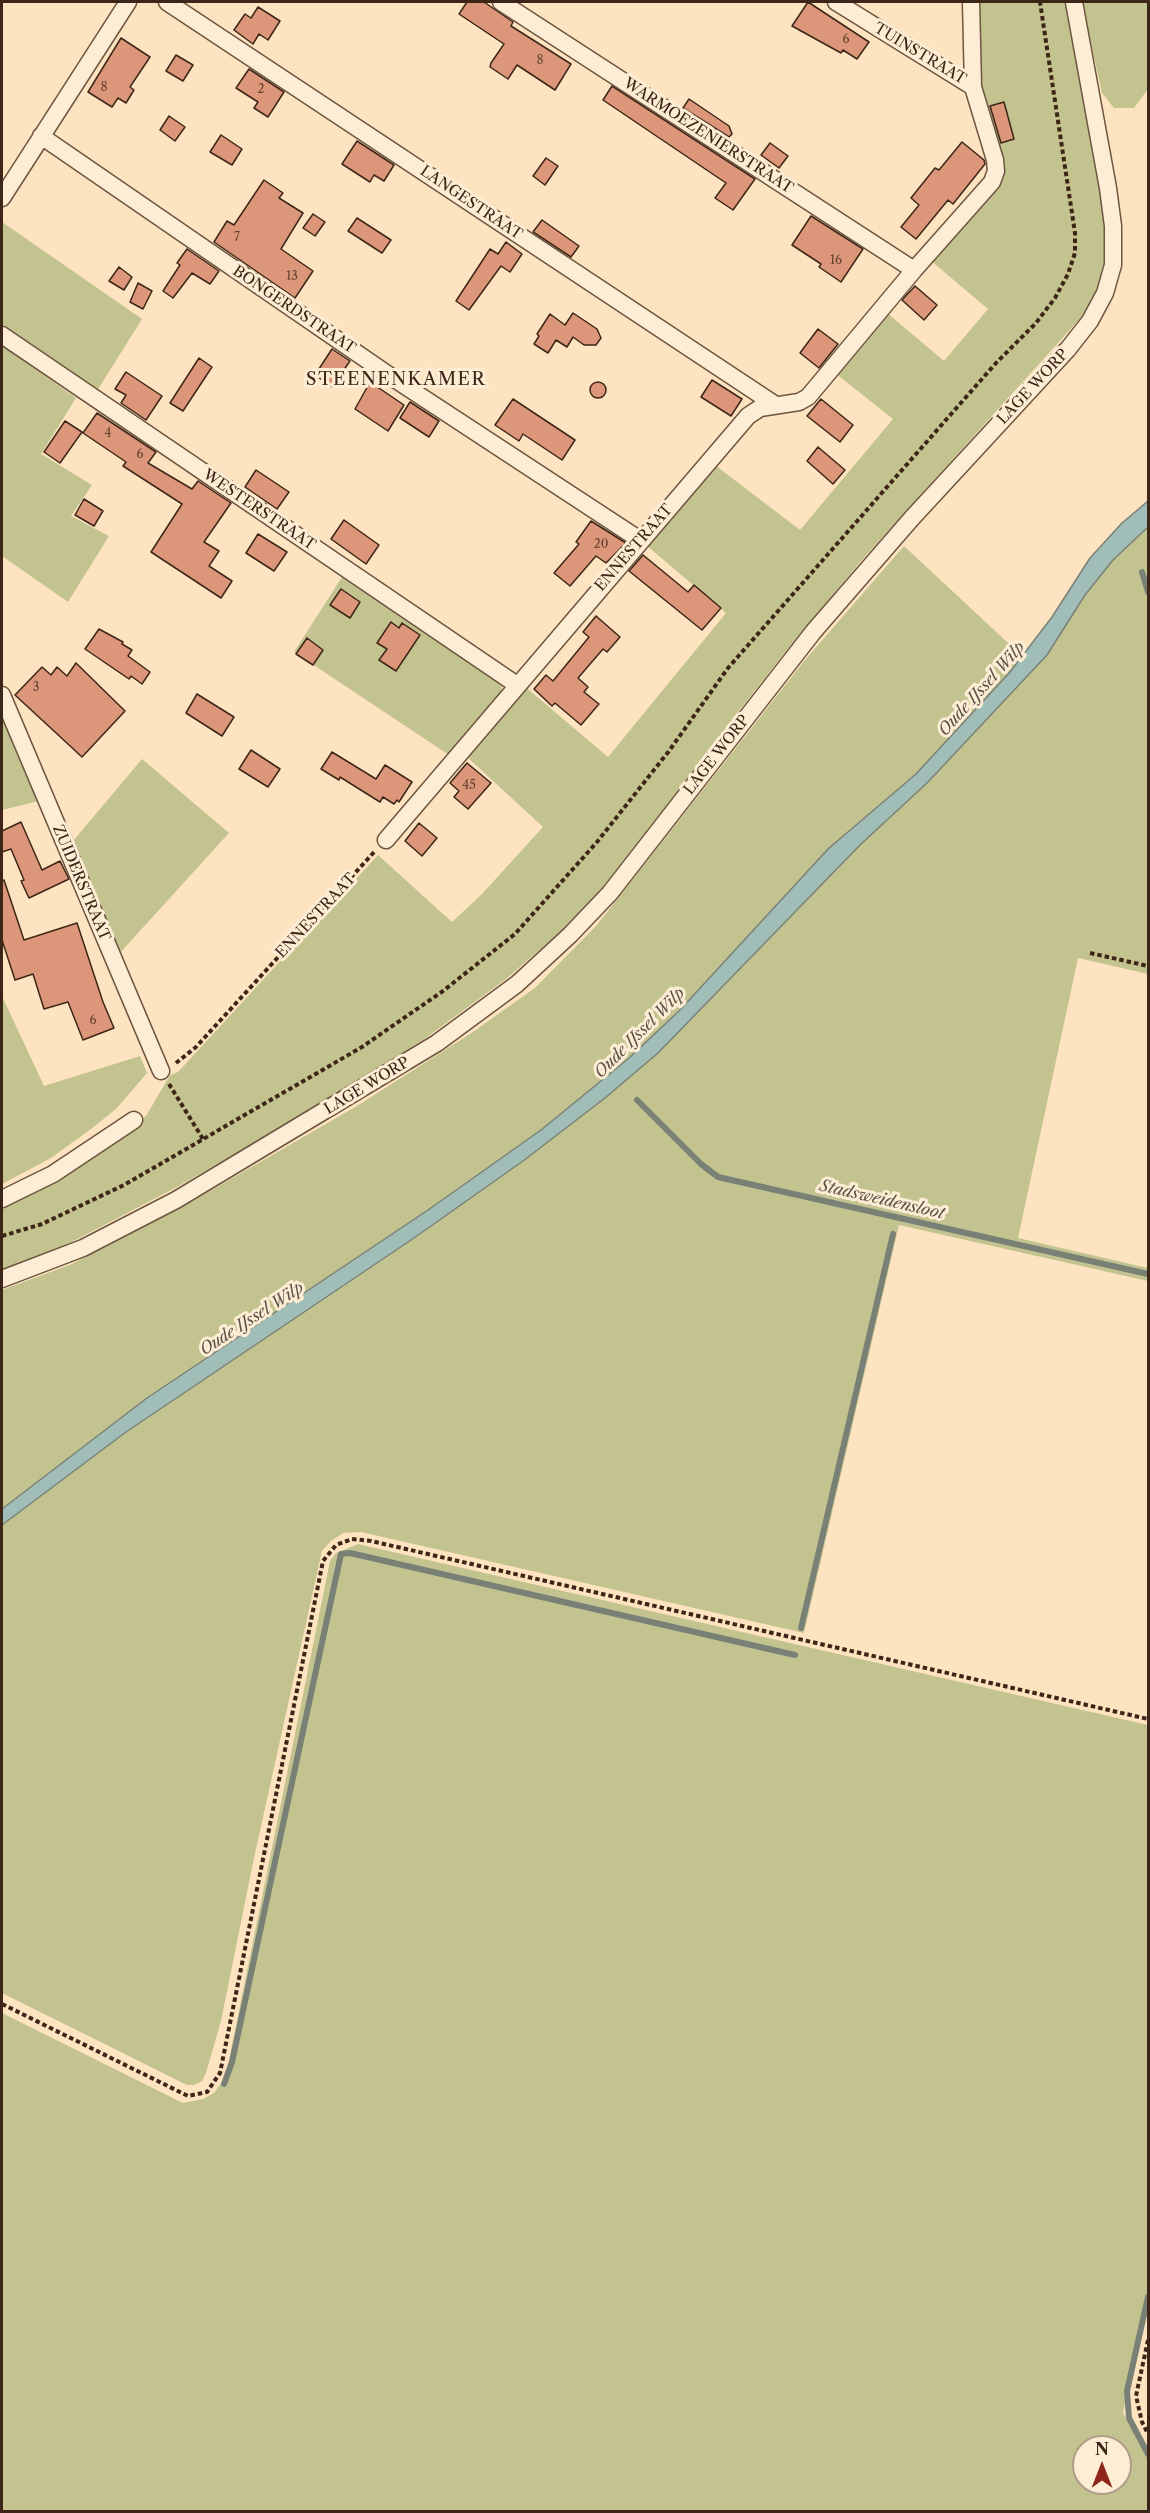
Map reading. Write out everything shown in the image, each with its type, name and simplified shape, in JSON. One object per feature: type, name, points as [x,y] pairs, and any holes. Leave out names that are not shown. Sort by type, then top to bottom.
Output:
[{"type":"street","points":[[2,198],[128,2]]},
{"type":"street","name":"LANGESTRAAT","points":[[167,2],[774,405]]},
{"type":"street","name":"WARMOEZENIERSTRAAT","points":[[501,2],[914,270]]},
{"type":"street","name":"TUINSTRAAT","points":[[836,2],[973,87]]},
{"type":"street","name":"ENNESTRAAT","points":[[386,840],[748,416],[760,408],[799,402],[808,398],[914,270],[992,182],[996,171],[995,160],[973,87],[971,2]]},
{"type":"street","name":"LAGE WORP","points":[[2,1279],[83,1248],[176,1200],[437,1043],[517,984],[570,935],[610,893],[814,632],[912,518],[1068,349],[1090,321],[1106,293],[1113,265],[1113,226],[1108,188],[1074,2]]},
{"type":"street","name":"BONGERDSTRAAT","points":[[40,136],[396,380],[640,540]]},
{"type":"street","name":"WESTERSTRAAT","points":[[2,335],[517,685]]},
{"type":"street","name":"ZUIDERSTRAAT","points":[[2,695],[161,1071]]},
{"type":"street","points":[[2,1199],[53,1174],[134,1120]]},
{"type":"path","points":[[2,1236],[42,1224],[124,1185],[362,1047],[443,992],[515,934],[611,824],[669,752],[728,668],[996,363],[1036,323],[1055,298],[1068,274],[1075,253],[1075,233],[1040,2]]},
{"type":"path","name":"ENNESTRAAT","points":[[161,1071],[181,1060],[196,1047],[386,840]]},
{"type":"path","points":[[1090,953],[1149,966]]},
{"type":"path","points":[[161,1071],[202,1139]]},
{"type":"path","points":[[2,2004],[188,2096],[207,2092],[220,2073],[323,1561],[336,1545],[352,1539],[371,1541],[1149,1719]]},
{"type":"path","points":[[1149,2340],[1136,2396],[1142,2422],[1149,2433]]},
{"type":"green space","points":[[976,2],[1069,2],[1097,147],[1107,267],[1095,302],[860,562],[710,748],[615,876],[561,931],[506,979],[427,1037],[311,1111],[175,1188],[45,1256],[2,1270],[2,1204],[78,1164],[146,1116],[170,1075],[178,1072],[378,855],[452,922],[482,894],[543,827],[465,755],[523,685],[608,757],[726,613],[646,545],[715,465],[800,530],[893,419],[835,373],[886,312],[944,361],[988,309],[930,260],[1002,179],[981,96]]},
{"type":"green space","points":[[1082,2],[1148,2],[1148,89],[1134,108],[1114,108],[1102,93]]},
{"type":"green space","points":[[2,222],[142,319],[95,394],[2,332]]},
{"type":"green space","points":[[2,346],[76,398],[41,454],[92,485],[71,516],[109,536],[68,602],[2,556]]},
{"type":"green space","points":[[1148,527],[1148,974],[1078,958],[1018,1238],[1148,1268],[1148,1281],[899,1225],[804,1633],[361,1532],[343,1533],[322,1551],[254,1858],[221,2021],[202,2081],[194,2085],[187,2085],[2,1993],[2,1525],[126,1432],[414,1238],[523,1161],[658,1053],[860,845],[927,783],[1047,655],[1085,595],[1113,560]]},
{"type":"green space","points":[[904,546],[1022,656],[1010,673],[916,774],[828,849],[679,1011],[629,1058],[541,1130],[428,1210],[147,1398],[2,1509],[2,1290],[72,1264],[191,1202],[357,1106],[470,1034],[535,988],[596,926],[805,660]]},
{"type":"green space","points":[[344,574],[502,681],[501,698],[449,755],[294,652]]},
{"type":"green space","points":[[2,706],[43,800],[2,810]]},
{"type":"green space","points":[[142,759],[229,833],[119,954],[101,904],[73,841]]},
{"type":"green space","points":[[2,996],[44,1086],[140,1056],[147,1073],[116,1109],[91,1129],[51,1158],[2,1184]]},
{"type":"green space","points":[[358,1544],[1148,1725],[1148,2290],[1123,2413],[1148,2458],[1148,2511],[2,2511],[2,2013],[183,2103],[203,2099],[214,2093],[222,2082],[228,2065],[330,1561],[336,1553]]},
{"type":"water","points":[[1148,501],[1148,527],[1113,560],[1085,595],[1047,655],[927,783],[860,845],[658,1053],[605,1098],[523,1161],[414,1238],[126,1432],[2,1525],[2,1509],[147,1398],[428,1210],[541,1130],[629,1058],[679,1011],[828,849],[916,774],[1010,672],[1052,617],[1090,558],[1122,523]]},
{"type":"building","points":[[467,2],[484,2],[513,22],[511,26],[571,64],[555,90],[517,65],[508,79],[490,67],[504,44],[459,14]]},
{"type":"building","points":[[808,2],[869,42],[857,59],[843,50],[841,53],[792,26]]},
{"type":"building","points":[[258,7],[280,21],[268,40],[259,34],[253,44],[234,30],[245,14],[251,18]]},
{"type":"building","points":[[121,38],[150,57],[130,87],[134,90],[126,103],[118,98],[112,107],[88,92]]},
{"type":"building","points":[[176,55],[193,65],[183,81],[166,71]]},
{"type":"building","points":[[249,69],[284,92],[268,117],[254,108],[258,102],[236,88]]},
{"type":"building","points":[[612,86],[755,179],[733,210],[715,198],[726,183],[603,100]]},
{"type":"building","points":[[689,99],[729,126],[732,134],[729,137],[683,108]]},
{"type":"building","points":[[1004,102],[1014,139],[1001,143],[990,106]]},
{"type":"building","points":[[169,116],[185,127],[175,141],[160,130]]},
{"type":"building","points":[[221,135],[242,149],[232,165],[210,152]]},
{"type":"building","points":[[357,141],[394,165],[384,181],[374,175],[370,182],[342,164]]},
{"type":"building","points":[[962,142],[984,160],[985,164],[953,204],[948,200],[916,239],[901,227],[919,205],[911,198],[935,168],[939,170]]},
{"type":"building","points":[[770,143],[788,156],[779,168],[761,155]]},
{"type":"building","points":[[546,158],[558,166],[545,185],[533,176]]},
{"type":"building","points":[[264,180],[283,193],[279,198],[303,213],[281,249],[313,271],[295,298],[214,242],[227,221],[234,225]]},
{"type":"building","points":[[313,214],[325,222],[315,236],[303,228]]},
{"type":"building","points":[[811,216],[863,249],[841,282],[819,267],[821,264],[792,245]]},
{"type":"building","points":[[357,218],[391,240],[382,253],[348,231]]},
{"type":"building","points":[[542,220],[579,246],[571,257],[533,232]]},
{"type":"building","points":[[506,242],[522,254],[510,272],[501,266],[469,310],[456,301],[490,249],[498,254]]},
{"type":"building","points":[[187,249],[219,271],[210,284],[192,273],[173,298],[163,291],[180,265],[177,263]]},
{"type":"building","points":[[119,267],[132,277],[124,290],[109,281]]},
{"type":"building","points":[[138,283],[152,291],[143,309],[130,302]]},
{"type":"building","points":[[915,286],[937,305],[924,320],[902,300]]},
{"type":"building","points":[[573,313],[597,329],[601,338],[596,345],[584,345],[573,337],[567,347],[556,340],[548,353],[534,344],[539,336],[537,334],[550,314],[565,325]]},
{"type":"building","points":[[818,329],[838,344],[819,368],[800,353]]},
{"type":"building","points":[[332,349],[350,361],[332,387],[315,375]]},
{"type":"building","points":[[199,358],[212,367],[183,411],[170,403]]},
{"type":"building","points":[[126,372],[162,396],[146,420],[121,403],[126,395],[115,389]]},
{"type":"building","points":[[712,380],[742,399],[731,416],[701,397]]},
{"type":"building","points":[[370,382],[404,405],[388,431],[355,409]]},
{"type":"building","points":[[595,382],[601,382],[606,390],[604,396],[595,398],[590,393],[590,387]]},
{"type":"building","points":[[513,399],[575,440],[562,460],[523,434],[519,441],[495,425]]},
{"type":"building","points":[[821,399],[853,425],[840,442],[807,416]]},
{"type":"building","points":[[410,402],[439,421],[429,437],[400,418]]},
{"type":"building","points":[[97,413],[156,452],[148,463],[192,489],[198,481],[231,503],[204,542],[219,551],[209,566],[232,581],[221,598],[151,552],[182,504],[123,466],[126,462],[83,433]]},
{"type":"building","points":[[65,421],[82,432],[60,463],[44,452]]},
{"type":"building","points":[[818,447],[845,470],[833,484],[807,461]]},
{"type":"building","points":[[256,470],[289,492],[277,509],[245,487]]},
{"type":"building","points":[[84,499],[103,511],[94,526],[75,515]]},
{"type":"building","points":[[344,520],[379,545],[366,564],[331,539]]},
{"type":"building","points":[[591,521],[626,543],[606,563],[596,556],[570,586],[554,573],[579,544],[576,542]]},
{"type":"building","points":[[258,534],[287,552],[274,571],[246,553]]},
{"type":"building","points":[[643,555],[688,592],[694,585],[721,608],[702,630],[629,571]]},
{"type":"building","points":[[341,589],[360,602],[350,618],[330,605]]},
{"type":"building","points":[[596,616],[620,637],[607,652],[603,649],[578,678],[588,687],[584,692],[599,704],[581,725],[555,703],[552,706],[534,689],[546,675],[553,681],[589,637],[583,632]]},
{"type":"building","points":[[391,622],[399,628],[402,623],[420,635],[396,671],[379,660],[387,649],[377,643]]},
{"type":"building","points":[[99,629],[123,642],[122,644],[132,650],[128,656],[150,672],[142,684],[131,676],[129,679],[85,649]]},
{"type":"building","points":[[307,638],[323,650],[313,665],[296,654]]},
{"type":"building","points":[[76,663],[125,711],[82,757],[15,695],[42,667],[51,675],[57,667],[67,676]]},
{"type":"building","points":[[197,694],[234,717],[222,736],[186,713]]},
{"type":"building","points":[[251,750],[280,769],[268,787],[239,769]]},
{"type":"building","points":[[332,752],[376,779],[385,765],[412,782],[399,802],[397,800],[394,804],[383,797],[380,802],[340,777],[339,780],[321,769]]},
{"type":"building","points":[[467,763],[491,783],[468,809],[454,797],[459,791],[450,783]]},
{"type":"building","points":[[21,822],[42,870],[60,861],[69,879],[29,898],[11,849],[2,852],[2,831]]},
{"type":"building","points":[[419,823],[437,838],[422,856],[405,841]]},
{"type":"building","points":[[4,880],[24,940],[77,923],[114,1028],[83,1040],[68,1002],[44,1009],[33,974],[15,980],[2,940],[2,881]]},
{"type":"waterway","points":[[1142,572],[1148,592]]},
{"type":"waterway","name":"Stadsweidensloot","points":[[637,1100],[701,1164],[718,1177],[1148,1274]]},
{"type":"waterway","points":[[801,1628],[893,1234]]},
{"type":"waterway","points":[[224,2084],[232,2062],[341,1554],[350,1553],[795,1655]]},
{"type":"waterway","points":[[1148,2297],[1127,2391],[1129,2418],[1148,2454]]},
{"type":"district","name":"STEENENKAMER","points":[[396,380]]},
{"type":"water label","name":"Oude IJssel Wilp","points":[[982,689]]},
{"type":"water label","name":"Oude IJssel Wilp","points":[[640,1033]]},
{"type":"water label","name":"Oude IJssel Wilp","points":[[252,1319]]}]
